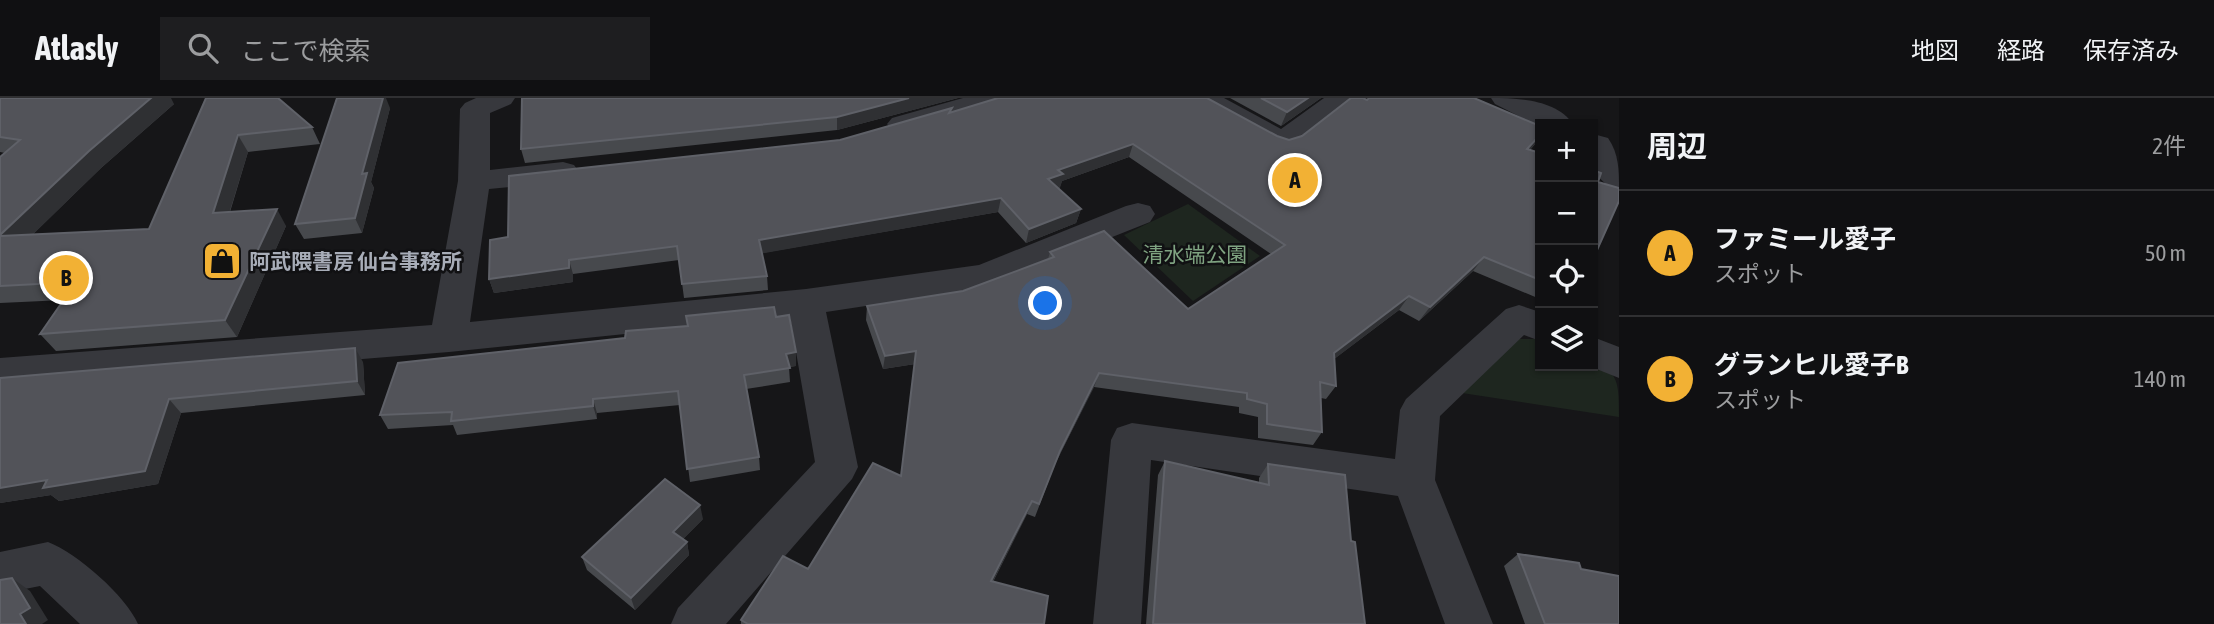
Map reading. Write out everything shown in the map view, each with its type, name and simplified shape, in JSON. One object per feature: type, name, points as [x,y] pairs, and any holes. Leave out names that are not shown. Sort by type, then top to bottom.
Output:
[{"type":"street","points":[[449,338],[474,181],[475,109],[501,98]]},
{"type":"street","points":[[1203,98],[1283,142],[1343,98]]},
{"type":"street","points":[[1505,98],[1548,119]]},
{"type":"street","points":[[877,131],[968,100]]},
{"type":"street","points":[[1603,142],[1606,168],[1619,179]]},
{"type":"street","points":[[474,181],[596,168]]},
{"type":"street","points":[[0,373],[449,338],[806,302],[984,276],[1138,214]]},
{"type":"street","points":[[695,624],[837,467],[806,302]]},
{"type":"street","points":[[1469,624],[1414,480],[1420,410],[1519,318],[1535,325]]},
{"type":"street","points":[[1598,353],[1619,363]]},
{"type":"street","points":[[1117,624],[1132,440],[1414,480]]},
{"type":"street","points":[[0,573],[48,563],[114,624]]},
{"type":"green space","name":"清水端公園","points":[[1188,204],[1260,256],[1193,301],[1124,235]]},
{"type":"green space","points":[[1510,339],[1535,339],[1535,371],[1598,371],[1598,361],[1608,369],[1618,388],[1619,417],[1462,393]]},
{"type":"building","points":[[0,98],[151,98],[89,151],[0,235],[0,157],[20,140],[0,137]]},
{"type":"building","points":[[206,98],[278,98],[312,127],[238,135],[213,213],[277,209],[225,320],[40,334],[76,282],[0,286],[0,236],[149,229]]},
{"type":"building","points":[[337,98],[383,98],[362,174],[367,173],[355,218],[295,224]]},
{"type":"building","points":[[522,98],[909,98],[837,117],[521,149]]},
{"type":"building","points":[[998,98],[1207,98],[1289,140],[1302,136],[1351,98],[1474,98],[1535,124],[1535,140],[1527,149],[1535,151],[1535,278],[1484,257],[1430,307],[1409,296],[1334,353],[1336,386],[1320,382],[1322,432],[1267,424],[1267,404],[1247,399],[1247,393],[1099,373],[1060,451],[1039,504],[1032,501],[991,581],[1048,596],[1044,624],[748,624],[741,620],[783,556],[808,569],[873,463],[901,476],[916,351],[885,356],[867,306],[963,291],[1054,257],[1050,252],[1104,231],[1188,309],[1285,245],[1133,144],[1058,170],[1063,174],[1048,179],[1081,209],[1029,229],[1001,198],[759,240],[767,276],[682,284],[677,246],[569,260],[569,268],[489,279],[490,240],[508,237],[509,176],[840,140],[952,108],[949,113]]},
{"type":"building","points":[[1261,98],[1308,98],[1287,112]]},
{"type":"building","points":[[1598,182],[1619,188],[1619,201],[1598,248]]},
{"type":"building","points":[[774,307],[776,317],[789,315],[796,352],[786,354],[790,368],[744,375],[759,457],[687,469],[678,391],[593,399],[593,406],[451,421],[452,412],[380,415],[398,363],[625,338],[626,331],[688,326],[686,316]]},
{"type":"building","points":[[355,348],[357,381],[169,399],[145,471],[43,488],[47,480],[0,488],[0,378]]},
{"type":"building","points":[[1165,461],[1269,485],[1268,464],[1345,475],[1351,541],[1355,542],[1365,624],[1153,624]]},
{"type":"building","points":[[665,479],[700,505],[673,532],[687,542],[631,598],[582,557]]},
{"type":"building","points":[[1518,554],[1579,563],[1581,569],[1619,576],[1619,624],[1545,624]]},
{"type":"building","points":[[12,578],[30,608],[20,614],[26,624],[0,624],[0,580]]},
{"type":"place","name":"ファミール愛子","points":[[1295,180]]},
{"type":"place","name":"阿武隈書房 仙台事務所","points":[[222,261]]},
{"type":"place","name":"グランヒル愛子B","points":[[66,278]]}]
